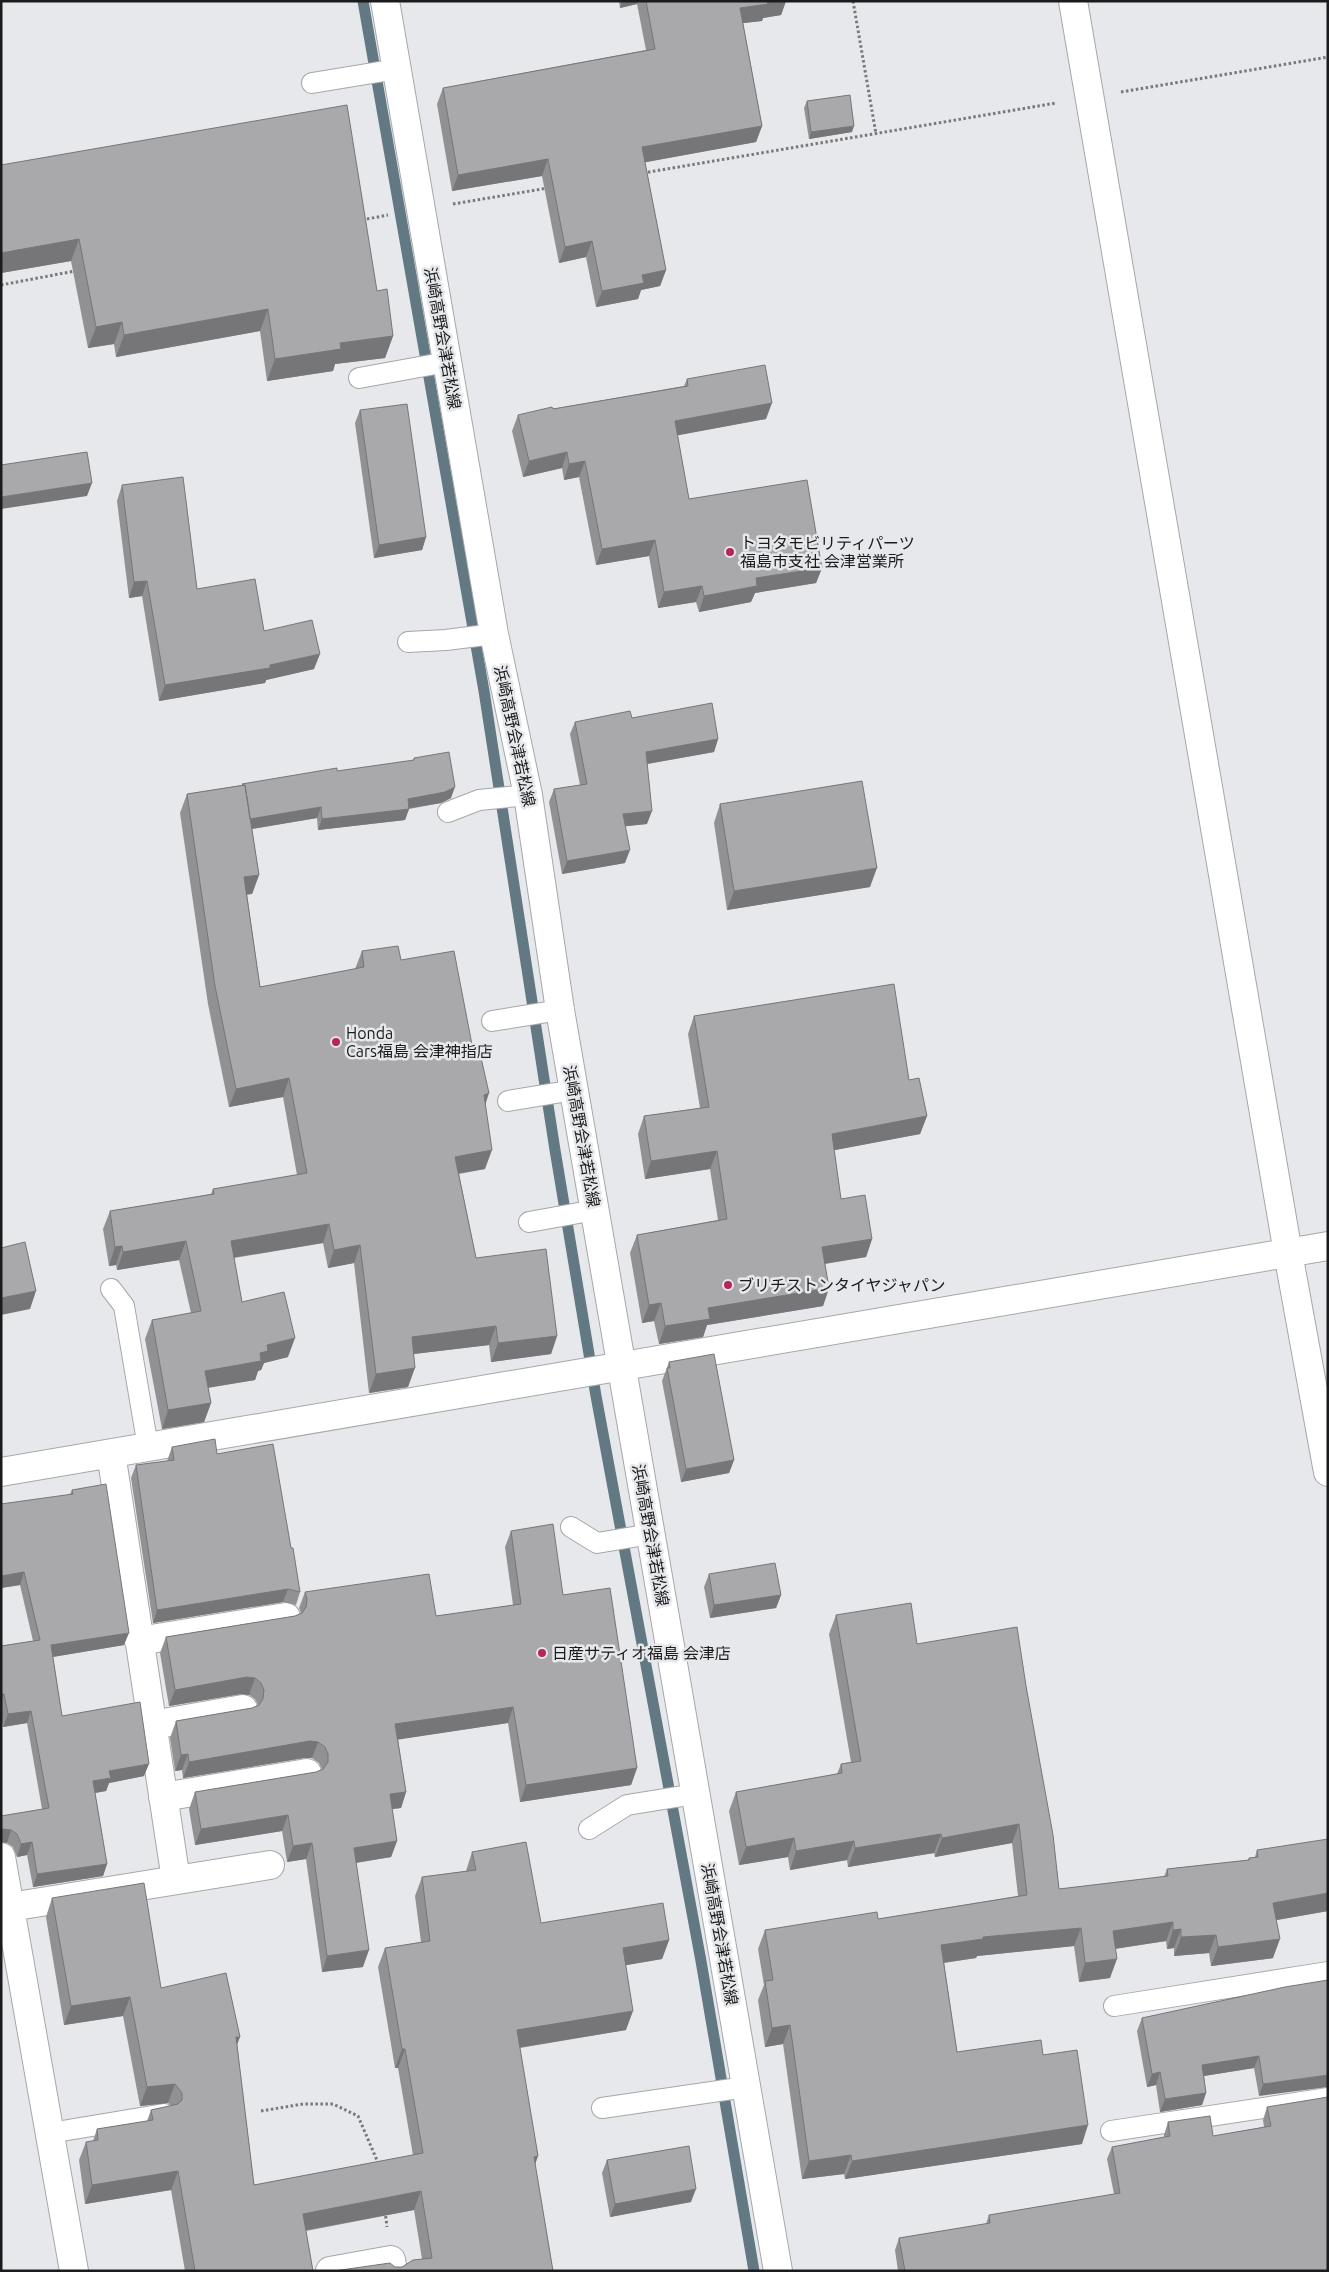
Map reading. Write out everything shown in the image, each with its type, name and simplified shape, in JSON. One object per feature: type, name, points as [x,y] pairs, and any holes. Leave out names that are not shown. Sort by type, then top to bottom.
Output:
[{"type":"street","name":"浜崎高野会津若松線","points":[[385,1],[494,634],[528,794],[560,1010],[595,1210],[616,1367],[651,1534],[778,2271]]},
{"type":"street","points":[[1073,1],[1288,1253],[1328,1472]]},
{"type":"street","points":[[1,1472],[1328,1246]]},
{"type":"street","points":[[111,1454],[176,1880]]},
{"type":"street","points":[[139,1641],[286,1616]]},
{"type":"street","points":[[152,1724],[243,1709]]},
{"type":"street","points":[[164,1797],[307,1773]]},
{"type":"street","points":[[1,1857],[74,2271]]},
{"type":"street","points":[[10,1907],[270,1865]]},
{"type":"street","points":[[330,2271],[392,2266]]},
{"type":"lane","points":[[312,83],[396,68]]},
{"type":"lane","points":[[359,378],[447,362]]},
{"type":"lane","points":[[408,642],[446,640],[494,634]]},
{"type":"lane","points":[[448,812],[478,800],[528,794]]},
{"type":"lane","points":[[492,1021],[560,1010]]},
{"type":"lane","points":[[508,1101],[574,1090]]},
{"type":"lane","points":[[537,1220],[595,1210]]},
{"type":"lane","points":[[111,1289],[124,1306],[148,1447]]},
{"type":"lane","points":[[571,1527],[597,1543],[651,1534]]},
{"type":"lane","points":[[589,1829],[626,1805],[696,1794]]},
{"type":"lane","points":[[1114,2006],[1328,1972]]},
{"type":"lane","points":[[602,2108],[746,2087]]},
{"type":"lane","points":[[1111,2131],[1328,2098]]},
{"type":"lane","points":[[50,2133],[164,2114]]},
{"type":"path","points":[[853,1],[876,134]]},
{"type":"path","points":[[641,173],[1328,57]]},
{"type":"path","points":[[420,210],[553,188]]},
{"type":"path","points":[[354,221],[383,216]]},
{"type":"path","points":[[1,285],[80,271]]},
{"type":"path","points":[[261,2111],[303,2104],[333,2104],[358,2116],[379,2163],[380,2173]]},
{"type":"path","points":[[384,2202],[392,2266]]},
{"type":"building","points":[[646,1],[767,1],[768,4],[740,8],[762,126],[642,147],[666,270],[642,275],[644,283],[602,291],[592,241],[565,247],[548,159],[458,175],[443,88],[655,49]]},
{"type":"building","points":[[850,95],[854,126],[811,132],[807,101]]},
{"type":"building","points":[[347,105],[377,291],[387,289],[393,336],[340,343],[341,349],[275,359],[268,309],[124,335],[122,322],[96,327],[79,239],[1,253],[1,165]]},
{"type":"building","points":[[765,365],[772,403],[675,421],[689,499],[807,480],[822,568],[756,578],[757,586],[704,596],[702,586],[664,592],[655,540],[602,549],[585,461],[569,464],[567,452],[529,461],[518,415],[552,407],[553,409],[688,386],[687,379]]},
{"type":"building","points":[[407,404],[426,537],[379,545],[360,410]]},
{"type":"building","points":[[87,452],[92,483],[1,497],[1,465]]},
{"type":"building","points":[[183,477],[197,589],[255,579],[264,631],[312,620],[320,654],[270,665],[270,668],[165,685],[147,581],[134,582],[122,485]]},
{"type":"building","points":[[712,703],[718,739],[646,752],[652,811],[623,814],[630,850],[567,861],[554,789],[587,784],[575,722],[630,711],[632,718]]},
{"type":"building","points":[[449,752],[455,787],[445,792],[408,799],[409,809],[322,819],[321,807],[250,819],[245,785],[242,784],[337,768],[337,771],[414,760],[414,758]]},
{"type":"building","points":[[862,781],[877,868],[734,891],[720,804]]},
{"type":"building","points":[[245,785],[259,875],[244,877],[260,987],[364,967],[362,951],[398,946],[401,960],[454,951],[473,1050],[479,1049],[489,1093],[484,1095],[492,1150],[455,1157],[476,1258],[546,1249],[557,1336],[498,1343],[496,1326],[412,1337],[415,1368],[376,1374],[360,1245],[334,1250],[329,1224],[231,1241],[242,1302],[284,1292],[295,1338],[267,1345],[268,1351],[260,1353],[261,1361],[205,1371],[211,1403],[168,1410],[152,1320],[201,1311],[186,1241],[123,1252],[122,1246],[115,1247],[110,1211],[214,1194],[213,1189],[307,1173],[289,1078],[236,1089],[215,986],[187,794]]},
{"type":"building","points":[[894,984],[909,1080],[919,1078],[927,1116],[832,1134],[841,1199],[865,1195],[872,1239],[822,1247],[829,1288],[708,1308],[710,1319],[665,1326],[661,1303],[649,1305],[637,1235],[727,1219],[717,1151],[651,1161],[644,1116],[709,1107],[694,1016]]},
{"type":"building","points":[[25,1242],[36,1291],[1,1298],[1,1248]]},
{"type":"building","points":[[714,1354],[734,1460],[686,1469],[667,1368],[670,1368],[669,1362]]},
{"type":"building","points":[[215,1439],[217,1454],[273,1444],[300,1592],[288,1589],[157,1610],[136,1465],[174,1460],[172,1447]]},
{"type":"building","points":[[106,1484],[129,1633],[51,1645],[62,1716],[140,1702],[149,1764],[109,1771],[111,1778],[93,1781],[107,1864],[37,1874],[32,1842],[21,1844],[17,1834],[11,1830],[1,1830],[1,1816],[49,1808],[31,1711],[8,1714],[4,1694],[1,1694],[1,1646],[40,1640],[24,1572],[1,1576],[1,1504],[73,1494],[72,1490]]},
{"type":"building","points":[[553,1524],[563,1595],[610,1588],[637,1768],[526,1785],[513,1707],[395,1724],[406,1792],[390,1794],[397,1841],[354,1848],[369,1950],[327,1956],[312,1843],[293,1846],[288,1815],[201,1829],[195,1792],[316,1772],[323,1769],[328,1762],[328,1754],[325,1747],[318,1742],[310,1741],[189,1762],[188,1754],[181,1755],[176,1721],[252,1708],[259,1705],[263,1699],[264,1690],[261,1683],[255,1678],[247,1677],[175,1690],[166,1637],[295,1616],[302,1613],[306,1607],[307,1599],[305,1592],[429,1574],[436,1616],[521,1604],[511,1531]]},
{"type":"building","points":[[775,1563],[781,1595],[714,1605],[709,1574]]},
{"type":"building","points":[[911,1603],[917,1644],[1017,1627],[1053,1835],[1059,1889],[1168,1876],[1167,1869],[1249,1860],[1249,1858],[1258,1857],[1257,1850],[1328,1839],[1328,1893],[1273,1903],[1280,1939],[1218,1947],[1216,1935],[1181,1937],[1181,1929],[1173,1930],[1173,1922],[1113,1931],[1117,1959],[1085,1963],[1081,1928],[983,1937],[983,1939],[941,1945],[957,2052],[1041,2040],[1043,2055],[1077,2050],[1088,2125],[852,2161],[851,2155],[809,2161],[790,2025],[772,2028],[765,1981],[773,1980],[765,1930],[877,1912],[878,1919],[1027,1895],[1019,1824],[942,1838],[941,1834],[855,1848],[854,1841],[796,1851],[794,1838],[746,1847],[736,1792],[842,1773],[841,1764],[861,1761],[836,1615]]},
{"type":"building","points":[[526,1842],[541,1923],[663,1903],[669,1940],[623,1948],[633,2011],[517,2030],[538,2156],[534,2157],[553,2271],[334,2271],[390,2263],[395,2267],[402,2267],[413,2260],[432,2258],[421,2191],[303,2214],[313,2271],[195,2271],[178,2171],[92,2185],[86,2142],[98,2140],[97,2129],[153,2120],[151,2110],[178,2104],[182,2100],[182,2093],[175,2084],[147,2087],[130,1997],[71,2006],[52,1898],[144,1883],[161,1988],[226,1973],[240,2037],[236,2037],[254,2185],[423,2153],[405,2049],[402,2049],[385,1948],[430,1941],[422,1877],[476,1870],[472,1852]]},
{"type":"building","points":[[1328,1980],[1328,2075],[1263,2084],[1259,2056],[1202,2065],[1206,2093],[1165,2099],[1160,2072],[1152,2074],[1142,2018],[1285,1987]]},
{"type":"building","points":[[1328,2097],[1328,2270],[905,2271],[899,2238],[990,2223],[989,2215],[1120,2193],[1112,2147],[1170,2136],[1168,2122],[1210,2116],[1213,2136],[1271,2126],[1267,2107]]},
{"type":"building","points":[[689,2146],[696,2189],[615,2204],[607,2160]]},
{"type":"waterway","points":[[363,1],[484,691],[555,1150],[596,1396],[701,1961],[754,2271]]},
{"type":"place","name":"トヨタモビリティパーツ 福島市支社 会津営業所","points":[[730,552]]},
{"type":"place","name":"Honda Cars福島 会津神指店","points":[[336,1042]]},
{"type":"place","name":"ブリチストンタイヤジャパン","points":[[728,1285]]},
{"type":"place","name":"日産サティオ福島 会津店","points":[[542,1653]]}]
